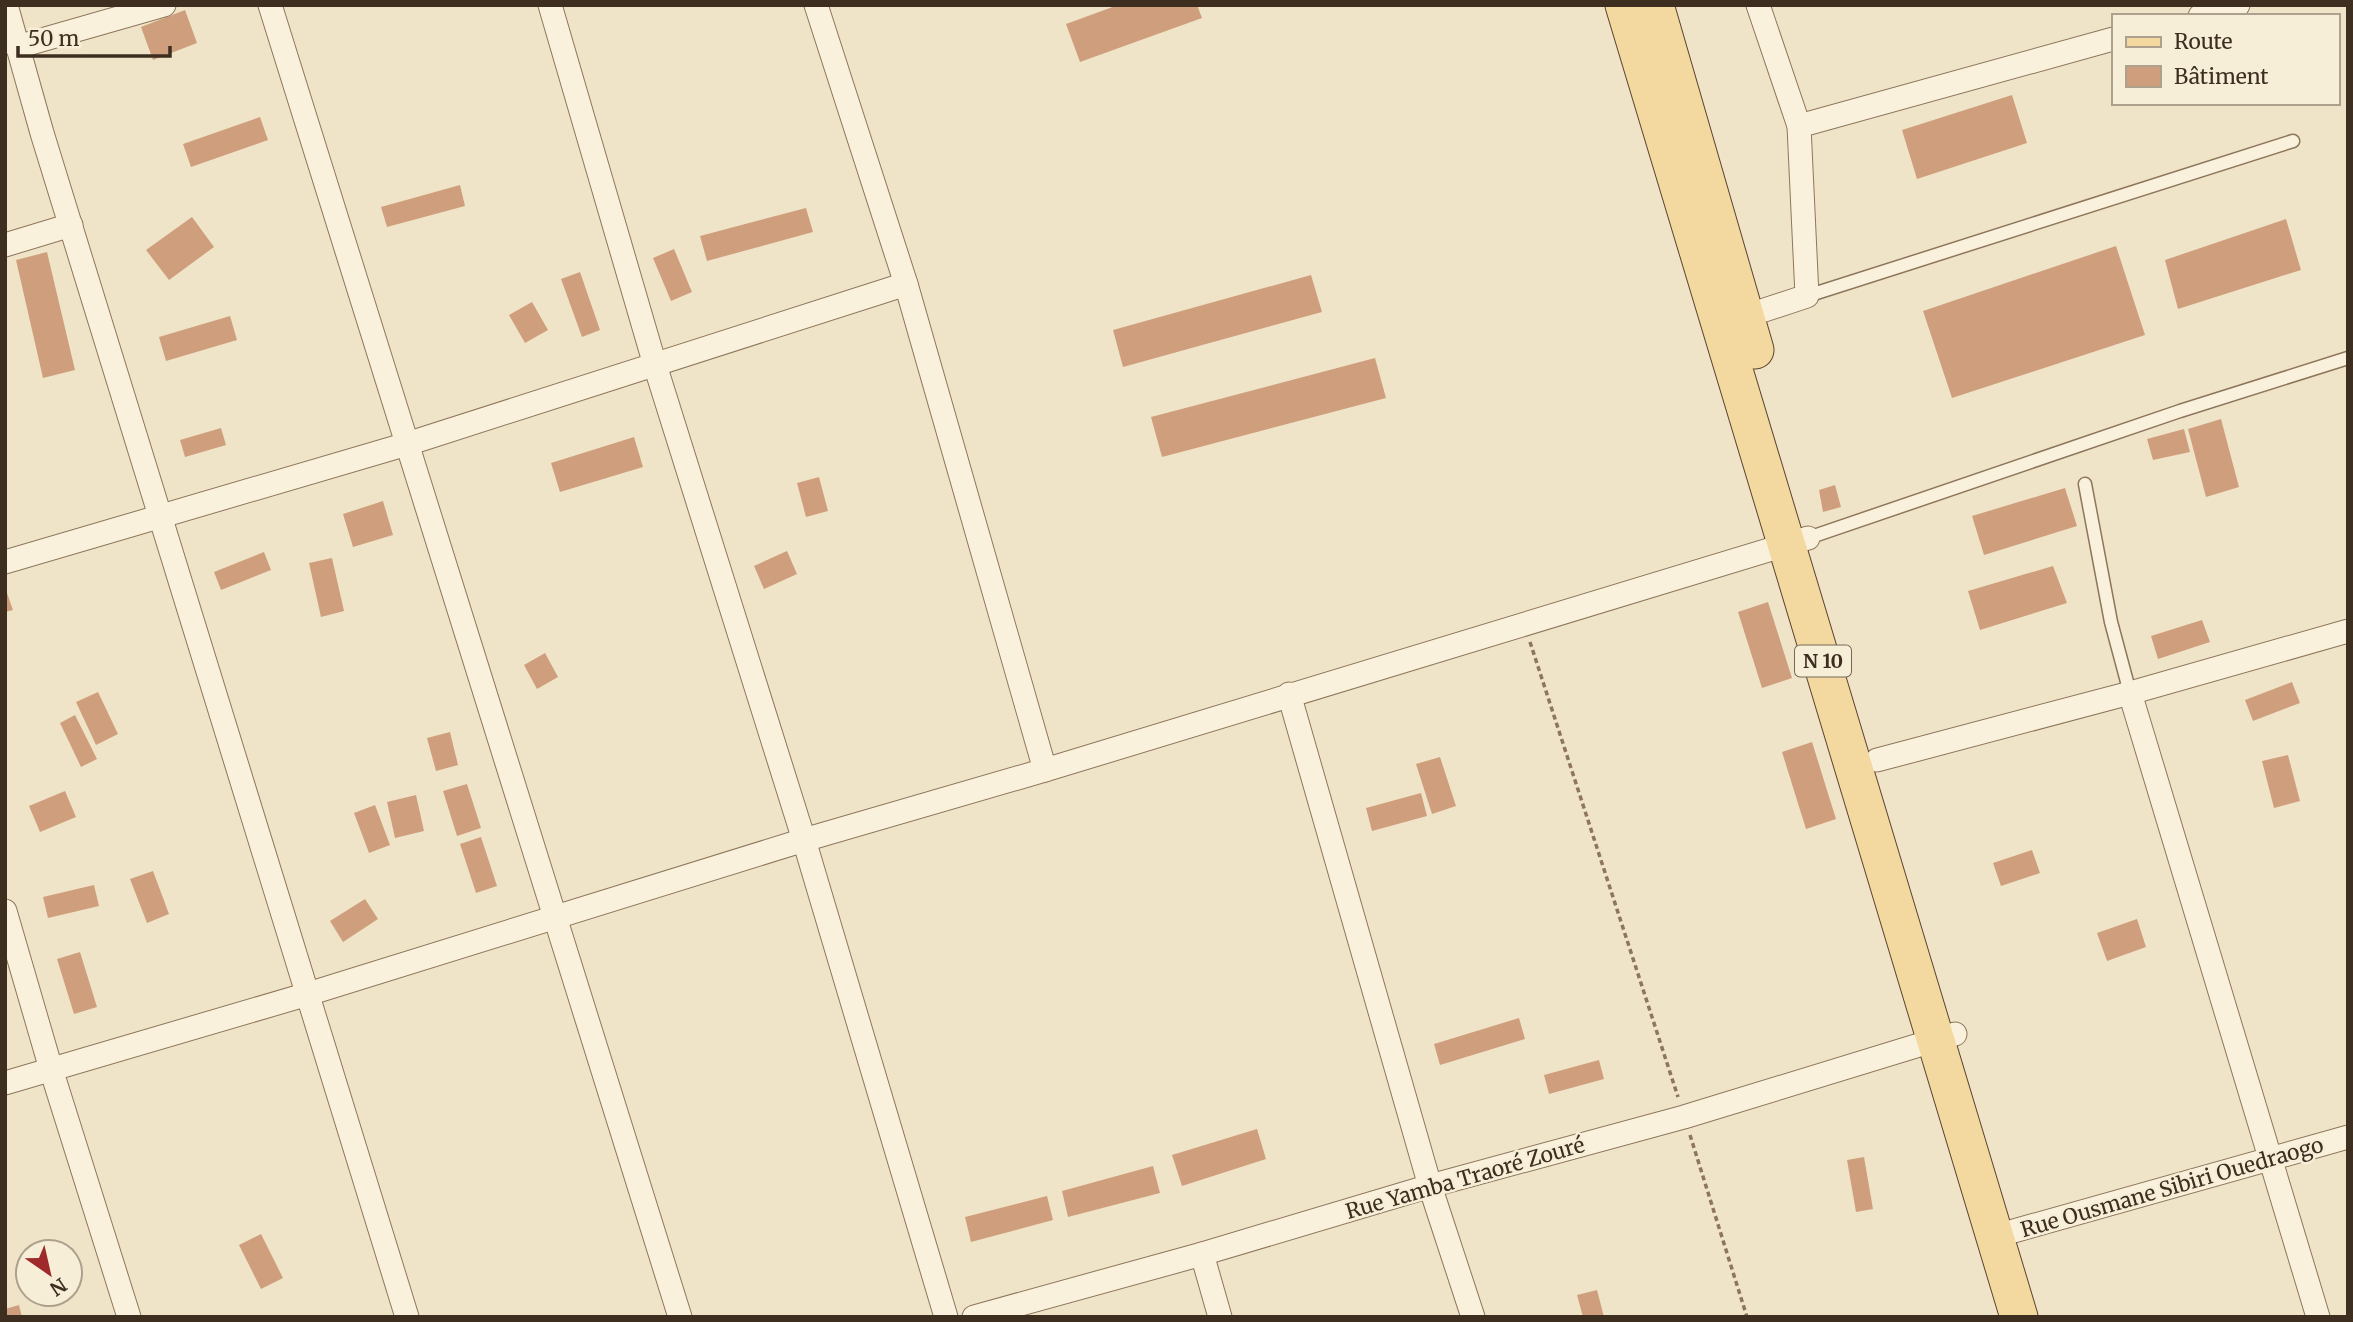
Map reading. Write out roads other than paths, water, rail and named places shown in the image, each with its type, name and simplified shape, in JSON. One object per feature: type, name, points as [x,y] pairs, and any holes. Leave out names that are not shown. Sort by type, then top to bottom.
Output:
[{"type":"main road","name":"N 10","points":[[1624,5],[1733,320]]},
{"type":"main road","name":"N 10","points":[[1655,5],[1733,320],[1945,1037],[2006,1233],[2045,1317]]},
{"type":"main road","name":"N 10","points":[[1798,541],[1877,760],[1945,1037]]},
{"type":"main road","name":"N 10","points":[[2006,1233],[2019,1317]]},
{"type":"street","points":[[6,5],[71,225],[407,1317]]},
{"type":"street","points":[[17,47],[164,5]]},
{"type":"street","points":[[270,5],[680,1317]]},
{"type":"street","points":[[550,5],[655,365],[803,840],[946,1317]]},
{"type":"street","points":[[816,5],[906,284],[1045,769]]},
{"type":"street","points":[[1733,320],[1807,296],[1799,126],[1758,5]]},
{"type":"street","points":[[2207,14],[2238,5]]},
{"type":"street","points":[[1799,126],[2112,40]]},
{"type":"street","points":[[5,245],[71,225]]},
{"type":"street","points":[[5,562],[407,443],[906,284]]},
{"type":"street","points":[[5,1083],[308,994],[803,840],[1798,541]]},
{"type":"street","points":[[1877,760],[2347,635]]},
{"type":"street","points":[[2130,693],[2318,1317]]},
{"type":"street","points":[[1289,694],[1430,1186],[1473,1317]]},
{"type":"street","points":[[5,911],[51,1069],[129,1317]]},
{"type":"street","name":"Rue Yamba Traoré Zouré","points":[[974,1317],[1202,1254],[1430,1186],[1684,1117],[1945,1037]]},
{"type":"street","name":"Rue Ousmane Sibiri Ouedraogo","points":[[2006,1233],[2348,1137]]},
{"type":"street","points":[[1202,1254],[1220,1317]]},
{"type":"lane","points":[[1807,296],[2293,141]]},
{"type":"lane","points":[[1798,541],[2180,411],[2348,358]]},
{"type":"lane","points":[[2085,484],[2111,622],[2130,693]]}]
